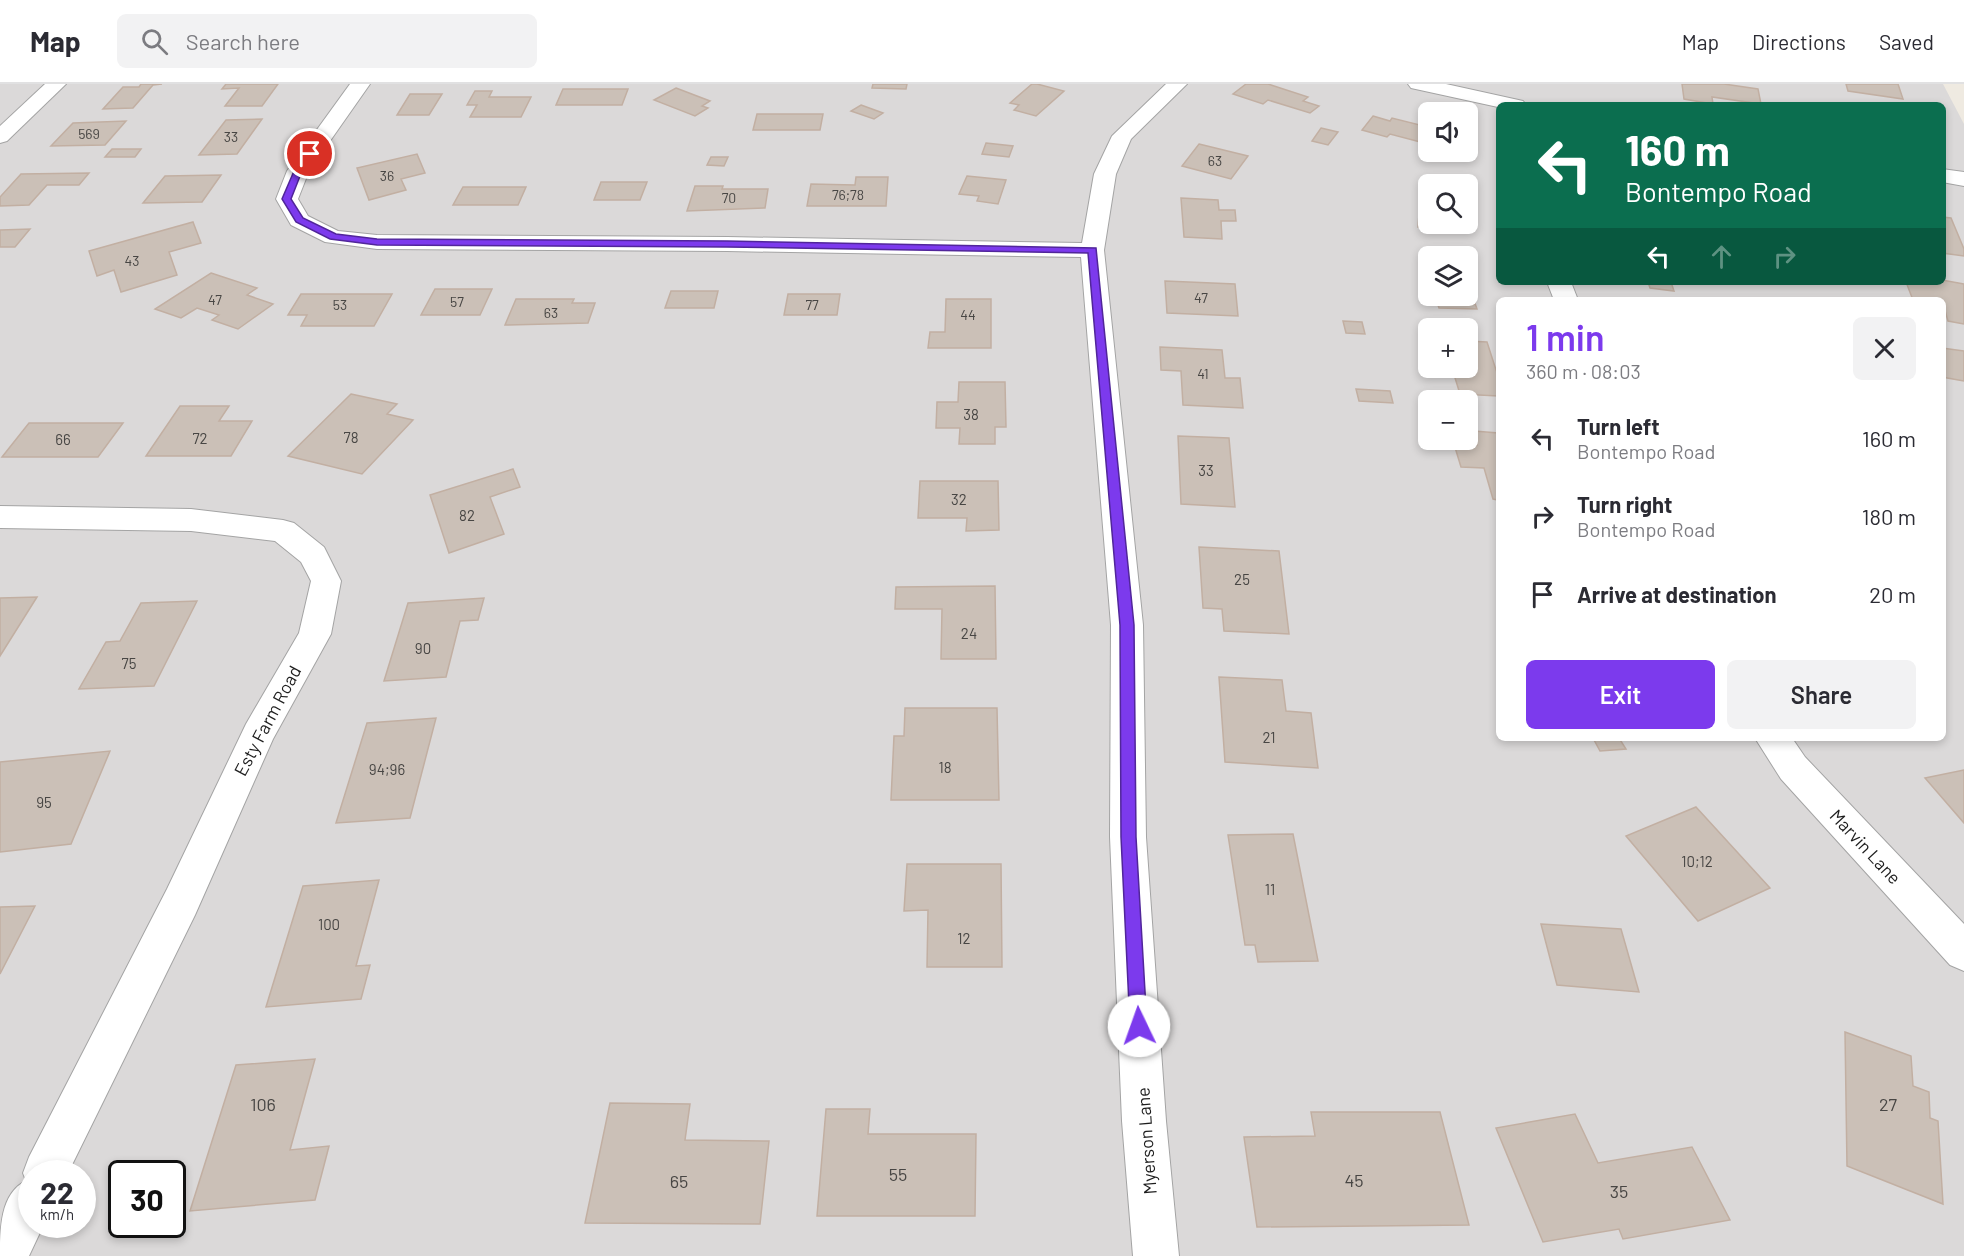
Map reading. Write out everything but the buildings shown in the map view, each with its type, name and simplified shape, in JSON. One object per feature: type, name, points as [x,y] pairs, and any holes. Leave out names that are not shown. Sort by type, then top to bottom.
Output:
[{"type":"street","points":[[0,137],[56,84]]},
{"type":"street","points":[[360,84],[298,171],[286,199],[299,220],[333,237],[377,242],[727,244],[1092,250]]},
{"type":"street","name":"Myerson Lane","points":[[1156,1256],[1144,1121],[1128,837],[1127,625],[1092,250],[1105,174],[1122,136],[1177,84]]},
{"type":"street","points":[[1418,84],[1502,102]]},
{"type":"street","points":[[1946,176],[1964,178]]},
{"type":"street","name":"Esty Farm Road","points":[[0,516],[191,520],[282,531],[313,555],[326,581],[315,634],[258,734],[181,902],[52,1160]]},
{"type":"street","name":"Marvin Lane","points":[[1774,741],[1793,768],[1964,952]]},
{"type":"street","points":[[4,1256],[18,1228]]},
{"type":"shaded area","points":[[0,84],[1943,84],[1964,124],[1964,1256],[0,1256]]},
{"type":"route","points":[[310,154],[298,171],[286,199],[299,220],[333,237],[355,240],[1092,250],[1127,625],[1128,837],[1139,1026]]}]
